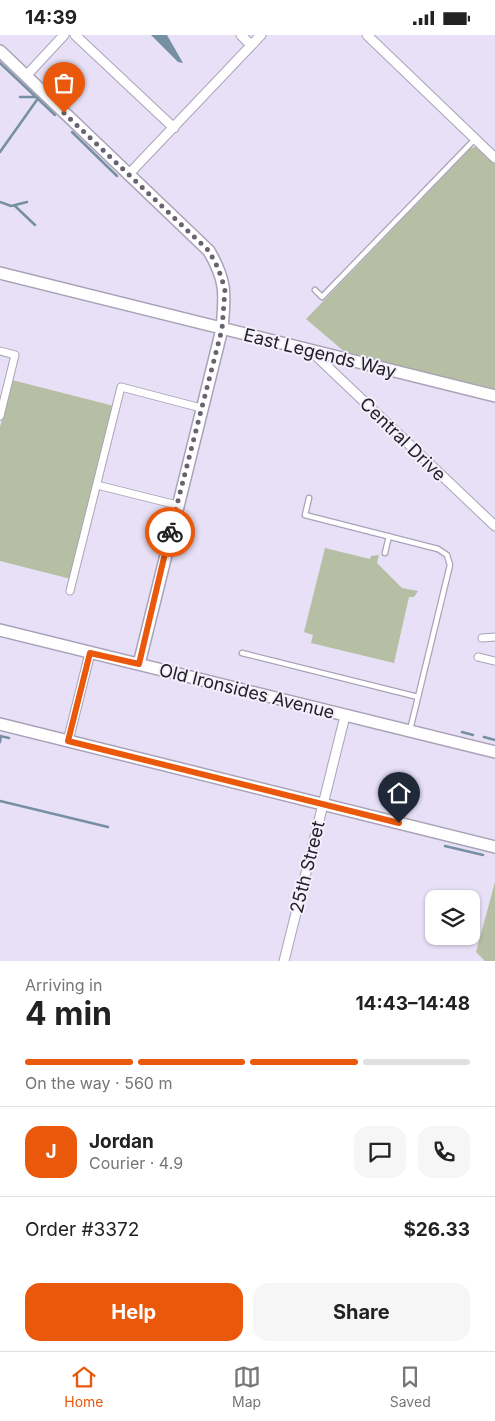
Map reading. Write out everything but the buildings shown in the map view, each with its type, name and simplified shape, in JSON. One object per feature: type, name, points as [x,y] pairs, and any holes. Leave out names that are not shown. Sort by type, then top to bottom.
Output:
[{"type":"street","points":[[26,76],[64,35]]},
{"type":"street","points":[[76,35],[174,128]]},
{"type":"street","points":[[241,35],[252,45]]},
{"type":"street","points":[[128,175],[261,35]]},
{"type":"street","points":[[367,35],[495,157]]},
{"type":"street","points":[[0,51],[209,251],[218,268],[225,289],[222,329],[139,664]]},
{"type":"street","name":"East Legends Way","points":[[0,273],[312,352],[495,395]]},
{"type":"street","points":[[0,351],[15,355],[0,416]]},
{"type":"street","name":"Central Drive","points":[[312,352],[495,526]]},
{"type":"street","points":[[70,591],[121,387],[201,408]]},
{"type":"street","points":[[96,485],[177,505]]},
{"type":"street","name":"Old Ironsides Avenue","points":[[0,630],[495,752]]},
{"type":"street","points":[[482,638],[495,637]]},
{"type":"street","points":[[68,741],[90,653]]},
{"type":"street","points":[[478,657],[495,661]]},
{"type":"street","name":"25th Street","points":[[284,961],[345,716]]},
{"type":"street","points":[[0,724],[495,846]]},
{"type":"lane","points":[[314,290],[322,297],[475,139]]},
{"type":"lane","points":[[309,498],[305,515],[438,549],[447,555],[450,565],[410,731]]},
{"type":"lane","points":[[385,553],[389,536]]},
{"type":"lane","points":[[242,653],[418,697]]},
{"type":"green space","points":[[479,147],[495,163],[495,389],[346,353],[306,319],[471,148]]},
{"type":"green space","points":[[12,380],[114,406],[71,579],[0,561],[0,427]]},
{"type":"green space","points":[[325,548],[370,559],[371,556],[379,555],[377,563],[402,588],[418,591],[414,597],[409,597],[394,663],[311,643],[313,635],[304,632]]},
{"type":"green space","points":[[495,882],[495,961],[485,961],[476,952],[478,945],[480,945],[480,937]]},
{"type":"water","points":[[151,35],[167,35],[183,63],[178,62]]},
{"type":"waterway","points":[[0,63],[55,115]]},
{"type":"waterway","points":[[20,97],[36,97]]},
{"type":"waterway","points":[[0,152],[39,97]]},
{"type":"waterway","points":[[72,132],[117,176]]},
{"type":"waterway","points":[[0,202],[11,206],[27,202]]},
{"type":"waterway","points":[[15,206],[35,225]]},
{"type":"waterway","points":[[462,732],[473,735]]},
{"type":"waterway","points":[[0,736],[9,738]]},
{"type":"waterway","points":[[0,742],[1,736]]},
{"type":"waterway","points":[[484,737],[495,740]]},
{"type":"waterway","points":[[0,801],[108,827]]},
{"type":"waterway","points":[[445,846],[483,855]]},
{"type":"way so far","points":[[64,113],[209,251],[218,268],[225,289],[222,329],[170,532]]},
{"type":"route","points":[[170,532],[139,664],[90,653],[68,741],[399,823]]}]
